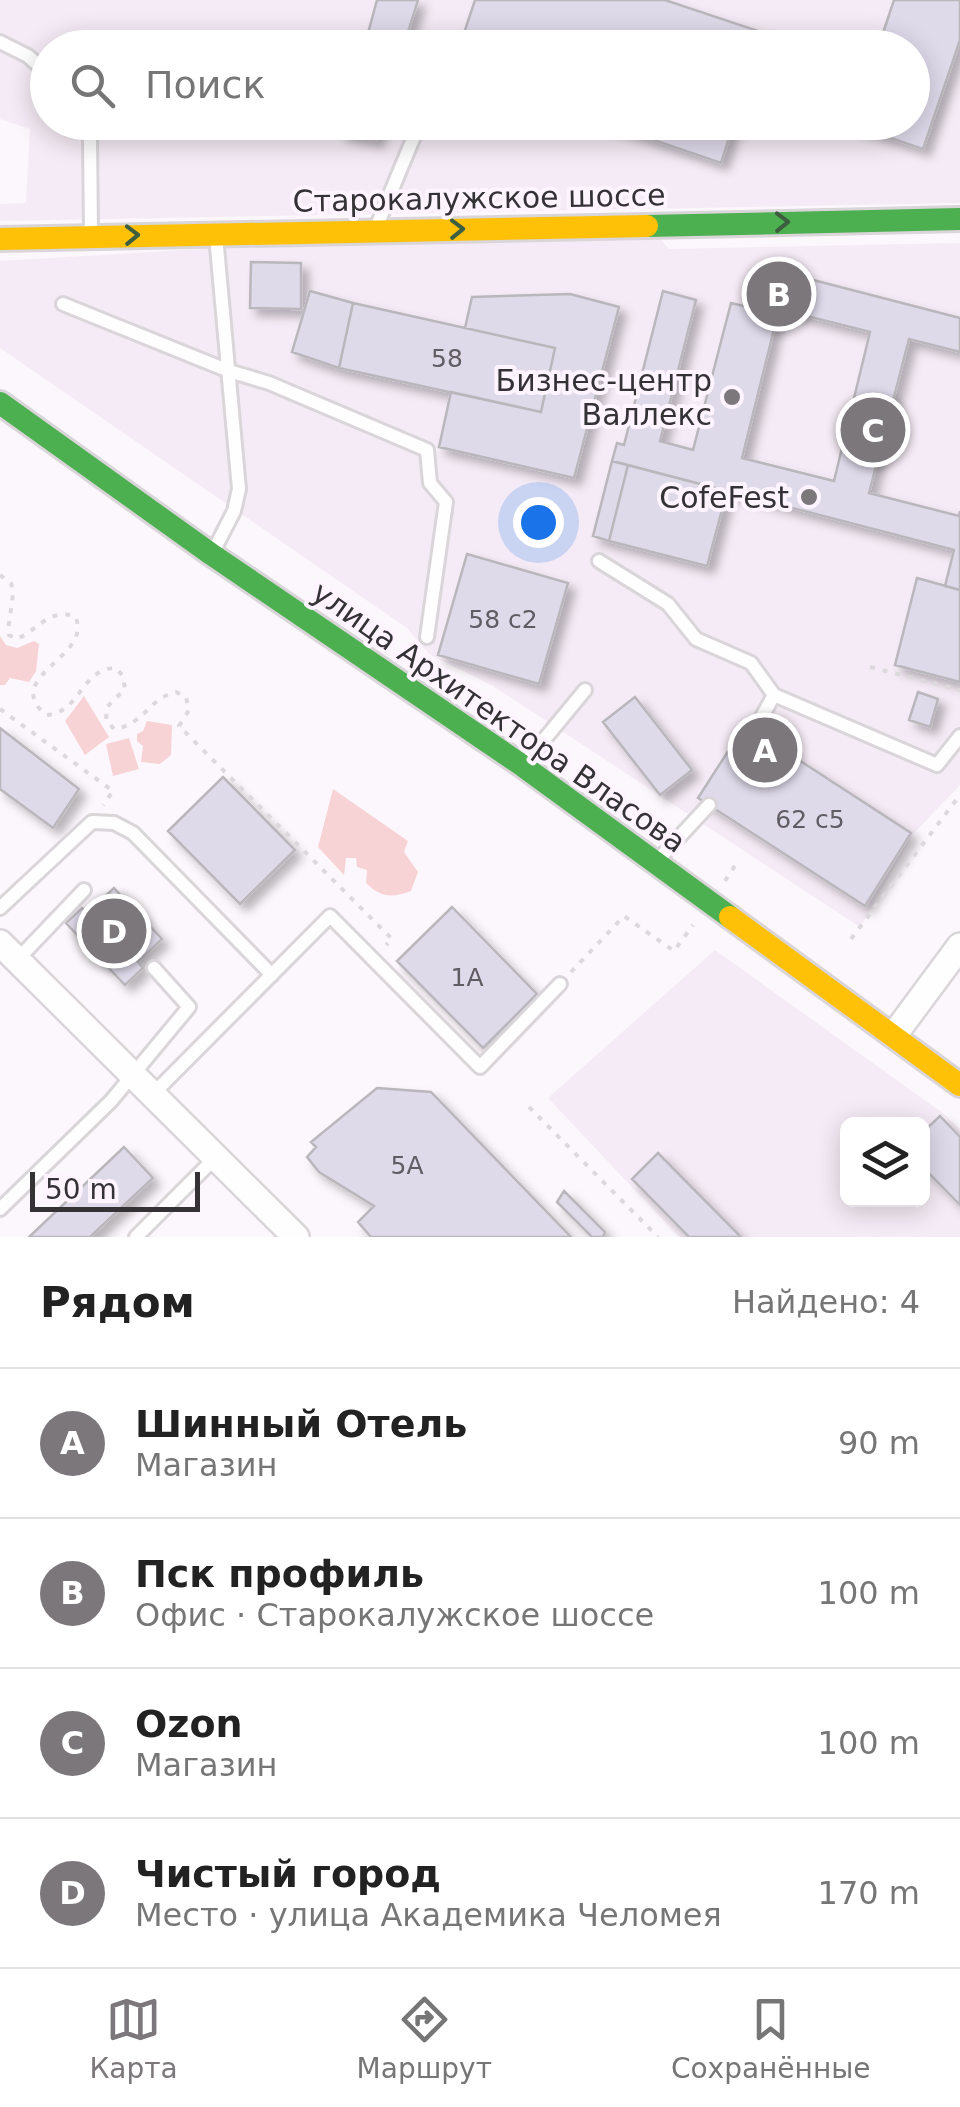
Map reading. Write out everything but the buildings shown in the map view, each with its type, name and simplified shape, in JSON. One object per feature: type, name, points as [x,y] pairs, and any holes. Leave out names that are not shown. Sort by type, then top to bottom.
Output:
[{"type":"street","name":"Старокалужское шоссе","points":[[0,239],[960,219]]},
{"type":"street","name":"улица Архитектора Власова","points":[[0,403],[522,766],[960,1085]]},
{"type":"street","points":[[894,1035],[960,946]]},
{"type":"street","points":[[9,951],[296,1237]]},
{"type":"lane","points":[[0,42],[30,58]]},
{"type":"lane","points":[[90,140],[91,236]]},
{"type":"lane","points":[[374,230],[412,140]]},
{"type":"lane","points":[[212,554],[234,512],[239,489],[216,234]]},
{"type":"lane","points":[[63,304],[269,382],[428,450],[430,483],[446,502],[427,637]]},
{"type":"lane","points":[[599,561],[668,604],[696,639],[750,663],[774,695],[937,765],[960,736]]},
{"type":"lane","points":[[522,766],[585,690]]},
{"type":"lane","points":[[754,731],[774,695]]},
{"type":"lane","points":[[656,862],[709,805]]},
{"type":"lane","points":[[0,908],[92,822],[114,823],[133,833],[272,975]]},
{"type":"lane","points":[[9,951],[84,890]]},
{"type":"lane","points":[[0,1209],[272,975],[330,916],[480,1067],[560,984]]},
{"type":"lane","points":[[144,1085],[189,1007],[154,968]]},
{"type":"lane","points":[[136,1237],[216,1157]]},
{"type":"path","points":[[0,576],[11,583],[15,597],[9,635],[17,639],[30,634],[50,615],[63,612],[75,616],[80,625],[77,640],[38,678],[33,693],[36,708],[46,716],[59,715],[88,679],[104,668],[116,668],[123,676],[125,690],[107,707],[106,720],[114,729],[130,727],[165,694],[176,692],[186,697],[189,710],[179,726],[392,939],[373,959]]},
{"type":"path","points":[[870,667],[960,690]]},
{"type":"path","points":[[0,709],[113,791],[92,822]]},
{"type":"path","points":[[851,939],[960,795]]},
{"type":"path","points":[[560,984],[624,916],[674,951],[699,917]]},
{"type":"path","points":[[530,1107],[658,1237]]},
{"type":"shaded area","points":[[0,0],[960,0],[960,203],[0,221],[0,204],[26,203],[30,129],[0,119]]},
{"type":"shaded area","points":[[660,239],[669,249],[960,243],[960,785],[914,833],[860,927],[493,686],[429,654],[407,628],[0,348],[0,261],[218,248]]},
{"type":"shaded area","points":[[0,636],[6,645],[17,648],[34,641],[39,644],[36,671],[29,682],[10,678],[0,685]]},
{"type":"shaded area","points":[[84,696],[109,737],[85,755],[65,721]]},
{"type":"shaded area","points":[[147,721],[172,725],[171,755],[160,764],[141,762],[143,746],[137,741],[137,734]]},
{"type":"shaded area","points":[[129,738],[139,769],[113,776],[106,744]]},
{"type":"shaded area","points":[[333,789],[408,841],[404,852],[418,872],[411,891],[392,896],[377,892],[366,883],[367,870],[357,867],[356,858],[346,858],[344,875],[318,847]]},
{"type":"shaded area","points":[[715,950],[944,1114],[960,1130],[960,1237],[679,1237],[548,1098]]},
{"type":"traffic: fast","points":[[647,226],[960,219]]},
{"type":"traffic: fast","points":[[0,403],[211,554],[523,766],[730,917]]},
{"type":"traffic: slow","points":[[0,239],[647,226]]},
{"type":"traffic: slow","points":[[730,917],[960,1085]]},
{"type":"place","name":"Пск профиль","points":[[779,294]]},
{"type":"place","name":"Бизнес-центр Валлекс","points":[[732,397]]},
{"type":"place","name":"Ozon","points":[[873,430]]},
{"type":"place","name":"CofeFest","points":[[809,497]]},
{"type":"place","name":"Шинный Отель","points":[[765,750]]},
{"type":"place","name":"Чистый город","points":[[114,931]]}]
